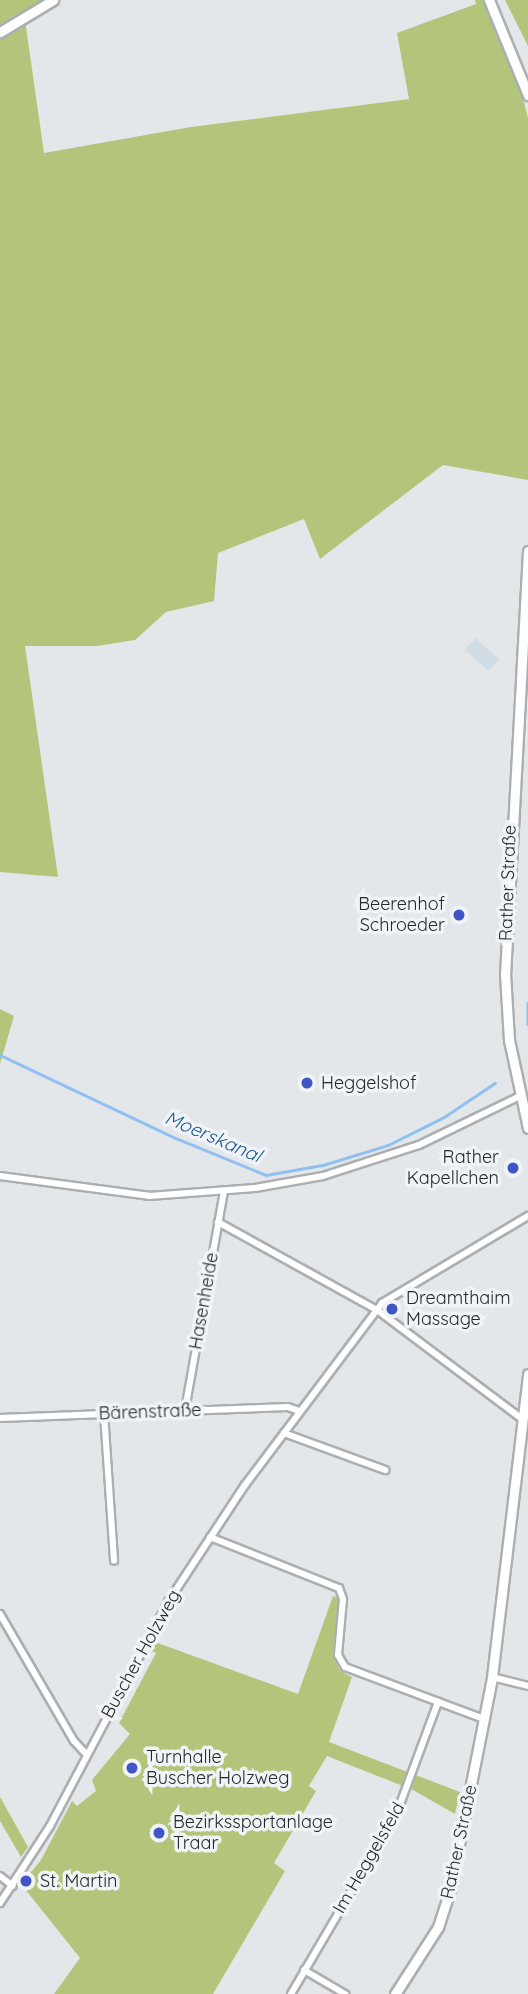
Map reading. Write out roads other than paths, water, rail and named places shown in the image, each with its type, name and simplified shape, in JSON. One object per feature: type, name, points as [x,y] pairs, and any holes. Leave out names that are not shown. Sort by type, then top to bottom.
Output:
[{"type":"street","points":[[0,32],[53,0]]},
{"type":"street","points":[[489,0],[525,73],[528,95]]},
{"type":"street","name":"Rather Straße","points":[[528,551],[505,973],[507,1023],[528,1128]]},
{"type":"street","points":[[0,1177],[149,1196],[224,1191],[311,1178],[419,1145],[520,1096]]},
{"type":"street","name":"Hasenheide","points":[[185,1410],[224,1191]]},
{"type":"street","name":"Buscher Holzweg","points":[[0,1903],[13,1886],[88,1755],[158,1619],[210,1538],[299,1411],[392,1293],[528,1216]]},
{"type":"street","points":[[218,1223],[377,1310],[522,1419]]},
{"type":"street","name":"Rather Straße","points":[[395,1994],[447,1903],[492,1677],[528,1374]]},
{"type":"street","name":"Bärenstraße","points":[[0,1418],[288,1407],[299,1411]]},
{"type":"street","points":[[104,1413],[114,1562]]},
{"type":"street","points":[[285,1433],[385,1470]]},
{"type":"street","points":[[210,1538],[339,1588],[343,1599],[338,1648],[342,1664],[484,1719]]},
{"type":"street","points":[[0,1614],[74,1741],[88,1755]]},
{"type":"street","points":[[492,1677],[528,1686]]},
{"type":"street","name":"Im Heggelsfeld","points":[[291,1994],[396,1815],[438,1702]]},
{"type":"street","points":[[0,1876],[13,1886]]},
{"type":"street","points":[[304,1970],[345,1994]]},
{"type":"waterway","name":"Moerskanal","points":[[528,1003],[528,1024]]},
{"type":"waterway","name":"Moerskanal","points":[[0,1055],[178,1139],[266,1175],[323,1165],[388,1145],[444,1117],[495,1083]]},
{"type":"place","name":"Beerenhof Schroeder","points":[[459,915]]},
{"type":"place","name":"Heggelshof","points":[[307,1083]]},
{"type":"place","name":"Rather Kapellchen","points":[[513,1168]]},
{"type":"place","name":"Dreamthaim Massage","points":[[392,1309]]},
{"type":"place","name":"Turnhalle Buscher Holzweg","points":[[132,1768]]},
{"type":"place","name":"Bezirkssportanlage Traar","points":[[159,1833]]},
{"type":"place","name":"St. Martin","points":[[26,1881]]}]
